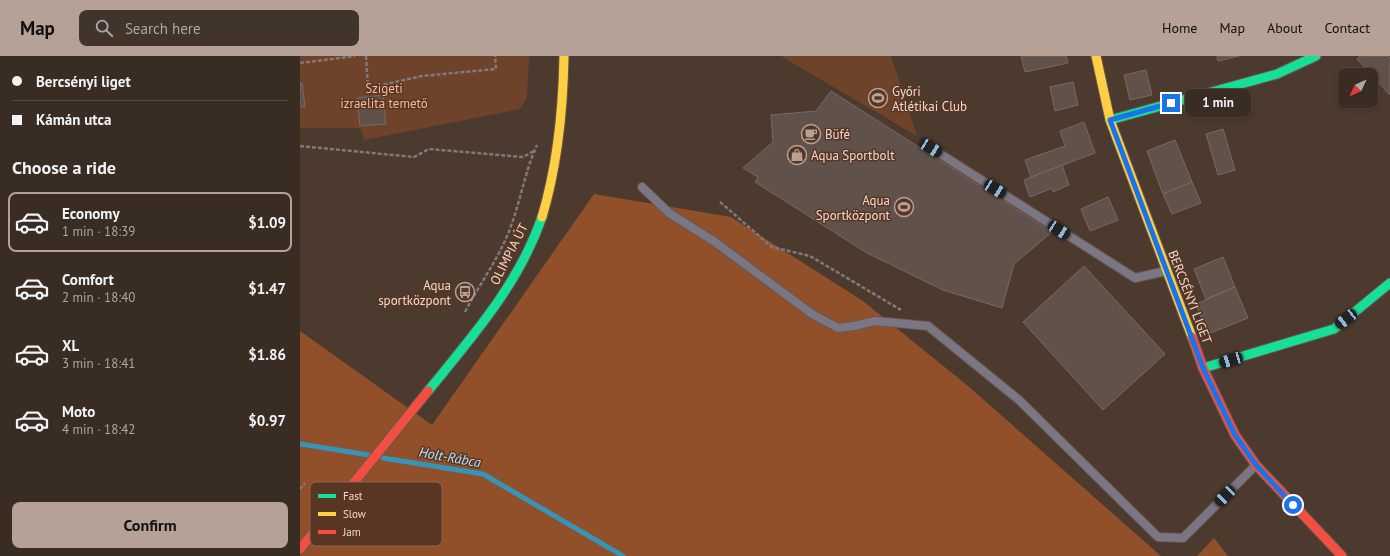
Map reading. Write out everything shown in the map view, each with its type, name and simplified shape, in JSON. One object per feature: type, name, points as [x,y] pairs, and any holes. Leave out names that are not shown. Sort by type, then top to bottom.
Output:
[{"type":"street","name":"OLIMPIA ÚT","points":[[354,482],[397,432],[494,308],[515,277],[534,238],[548,200],[558,141],[564,56]]},
{"type":"street","name":"BERCSÉNYI LIGET","points":[[1096,56],[1110,120],[1203,368],[1235,435],[1256,465],[1342,556]]},
{"type":"street","points":[[1110,120],[1277,74],[1316,56]]},
{"type":"street","points":[[1203,368],[1334,329],[1390,283]]},
{"type":"street","name":"OLIMPIA ÚT","points":[[300,549],[310,537]]},
{"type":"lane","points":[[931,148],[1135,278],[1167,271]]},
{"type":"lane","points":[[642,187],[669,213],[715,242],[812,314],[838,328],[854,326],[875,320],[928,326],[1019,400],[1158,537],[1183,538],[1256,465]]},
{"type":"path","points":[[300,63],[355,56]]},
{"type":"path","points":[[366,56],[368,88],[422,76],[496,69],[495,56]]},
{"type":"path","points":[[300,146],[414,158],[429,149],[523,157],[534,151],[526,168],[511,226],[492,268],[464,313]]},
{"type":"path","points":[[720,202],[772,247],[810,256],[902,310]]},
{"type":"path","points":[[300,489],[305,483]]},
{"type":"green space","name":"Szigeti izraelita temető","points":[[300,56],[529,56],[527,98],[520,109],[364,140],[361,128],[300,128]]},
{"type":"green space","name":"Győri Atlétikai Club","points":[[781,56],[891,56],[917,136],[786,59]]},
{"type":"shaded area","points":[[594,194],[731,217],[863,301],[968,386],[1161,556],[300,556],[300,331],[432,425]]},
{"type":"shaded area","points":[[1214,538],[1228,556],[1197,556]]},
{"type":"building","points":[[1021,56],[1066,56],[1068,63],[1025,72]]},
{"type":"building","points":[[1217,56],[1239,56],[1218,61]]},
{"type":"building","points":[[1360,56],[1388,56],[1390,58],[1390,95],[1378,82],[1378,68],[1365,68],[1357,59]]},
{"type":"building","points":[[1146,70],[1152,95],[1130,100],[1124,75]]},
{"type":"building","points":[[1073,82],[1078,105],[1055,111],[1050,87]]},
{"type":"building","points":[[300,83],[302,83],[305,107],[300,107]]},
{"type":"building","name":"Aqua Sportközpont","points":[[831,91],[1052,232],[1014,264],[1002,308],[943,290],[867,253],[755,182],[758,177],[743,168],[773,142],[771,115],[816,111]]},
{"type":"building","points":[[383,95],[386,124],[360,126],[357,98]]},
{"type":"building","points":[[1084,122],[1095,153],[1031,177],[1025,160],[1065,146],[1060,131]]},
{"type":"building","points":[[1223,129],[1235,170],[1218,175],[1206,134]]},
{"type":"building","points":[[1175,140],[1192,182],[1163,194],[1147,151]]},
{"type":"building","points":[[1062,165],[1069,185],[1053,192],[1052,188],[1030,197],[1024,180]]},
{"type":"building","points":[[1192,182],[1201,203],[1172,214],[1163,194]]},
{"type":"building","points":[[1108,197],[1118,220],[1090,231],[1081,209]]},
{"type":"building","points":[[1223,257],[1235,287],[1206,299],[1194,269]]},
{"type":"building","points":[[1084,266],[1165,354],[1103,410],[1023,322]]},
{"type":"building","points":[[1235,287],[1248,318],[1208,334],[1196,304]]},
{"type":"waterway","name":"Holt-Rábca","points":[[300,444],[369,455]]},
{"type":"waterway","name":"Holt-Rábca","points":[[383,458],[483,474],[623,556]]},
{"type":"traffic: fast","points":[[1110,120],[1277,74],[1316,56]]},
{"type":"traffic: fast","points":[[428,391],[493,309],[521,265],[542,217]]},
{"type":"traffic: fast","points":[[1203,368],[1334,329],[1390,283]]},
{"type":"traffic: slow","points":[[542,217],[552,177],[559,137],[564,56]]},
{"type":"traffic: slow","points":[[1096,56],[1110,120],[1192,337]]},
{"type":"traffic: jam","points":[[1192,337],[1203,368],[1235,435],[1256,465],[1342,556]]},
{"type":"traffic: jam","points":[[354,482],[428,391]]},
{"type":"traffic: jam","points":[[300,549],[310,537]]},
{"type":"place","name":"Győri Atlétikai Club","points":[[878,98]]},
{"type":"place","name":"Büfé","points":[[811,134]]},
{"type":"place","name":"Aqua Sportbolt","points":[[797,155]]},
{"type":"place","name":"Aqua Sportközpont","points":[[904,207]]},
{"type":"place","name":"Aqua sportközpont","points":[[465,292]]},
{"type":"route","points":[[1171,103],[1110,120],[1203,368],[1235,435],[1256,465],[1293,505]]}]
